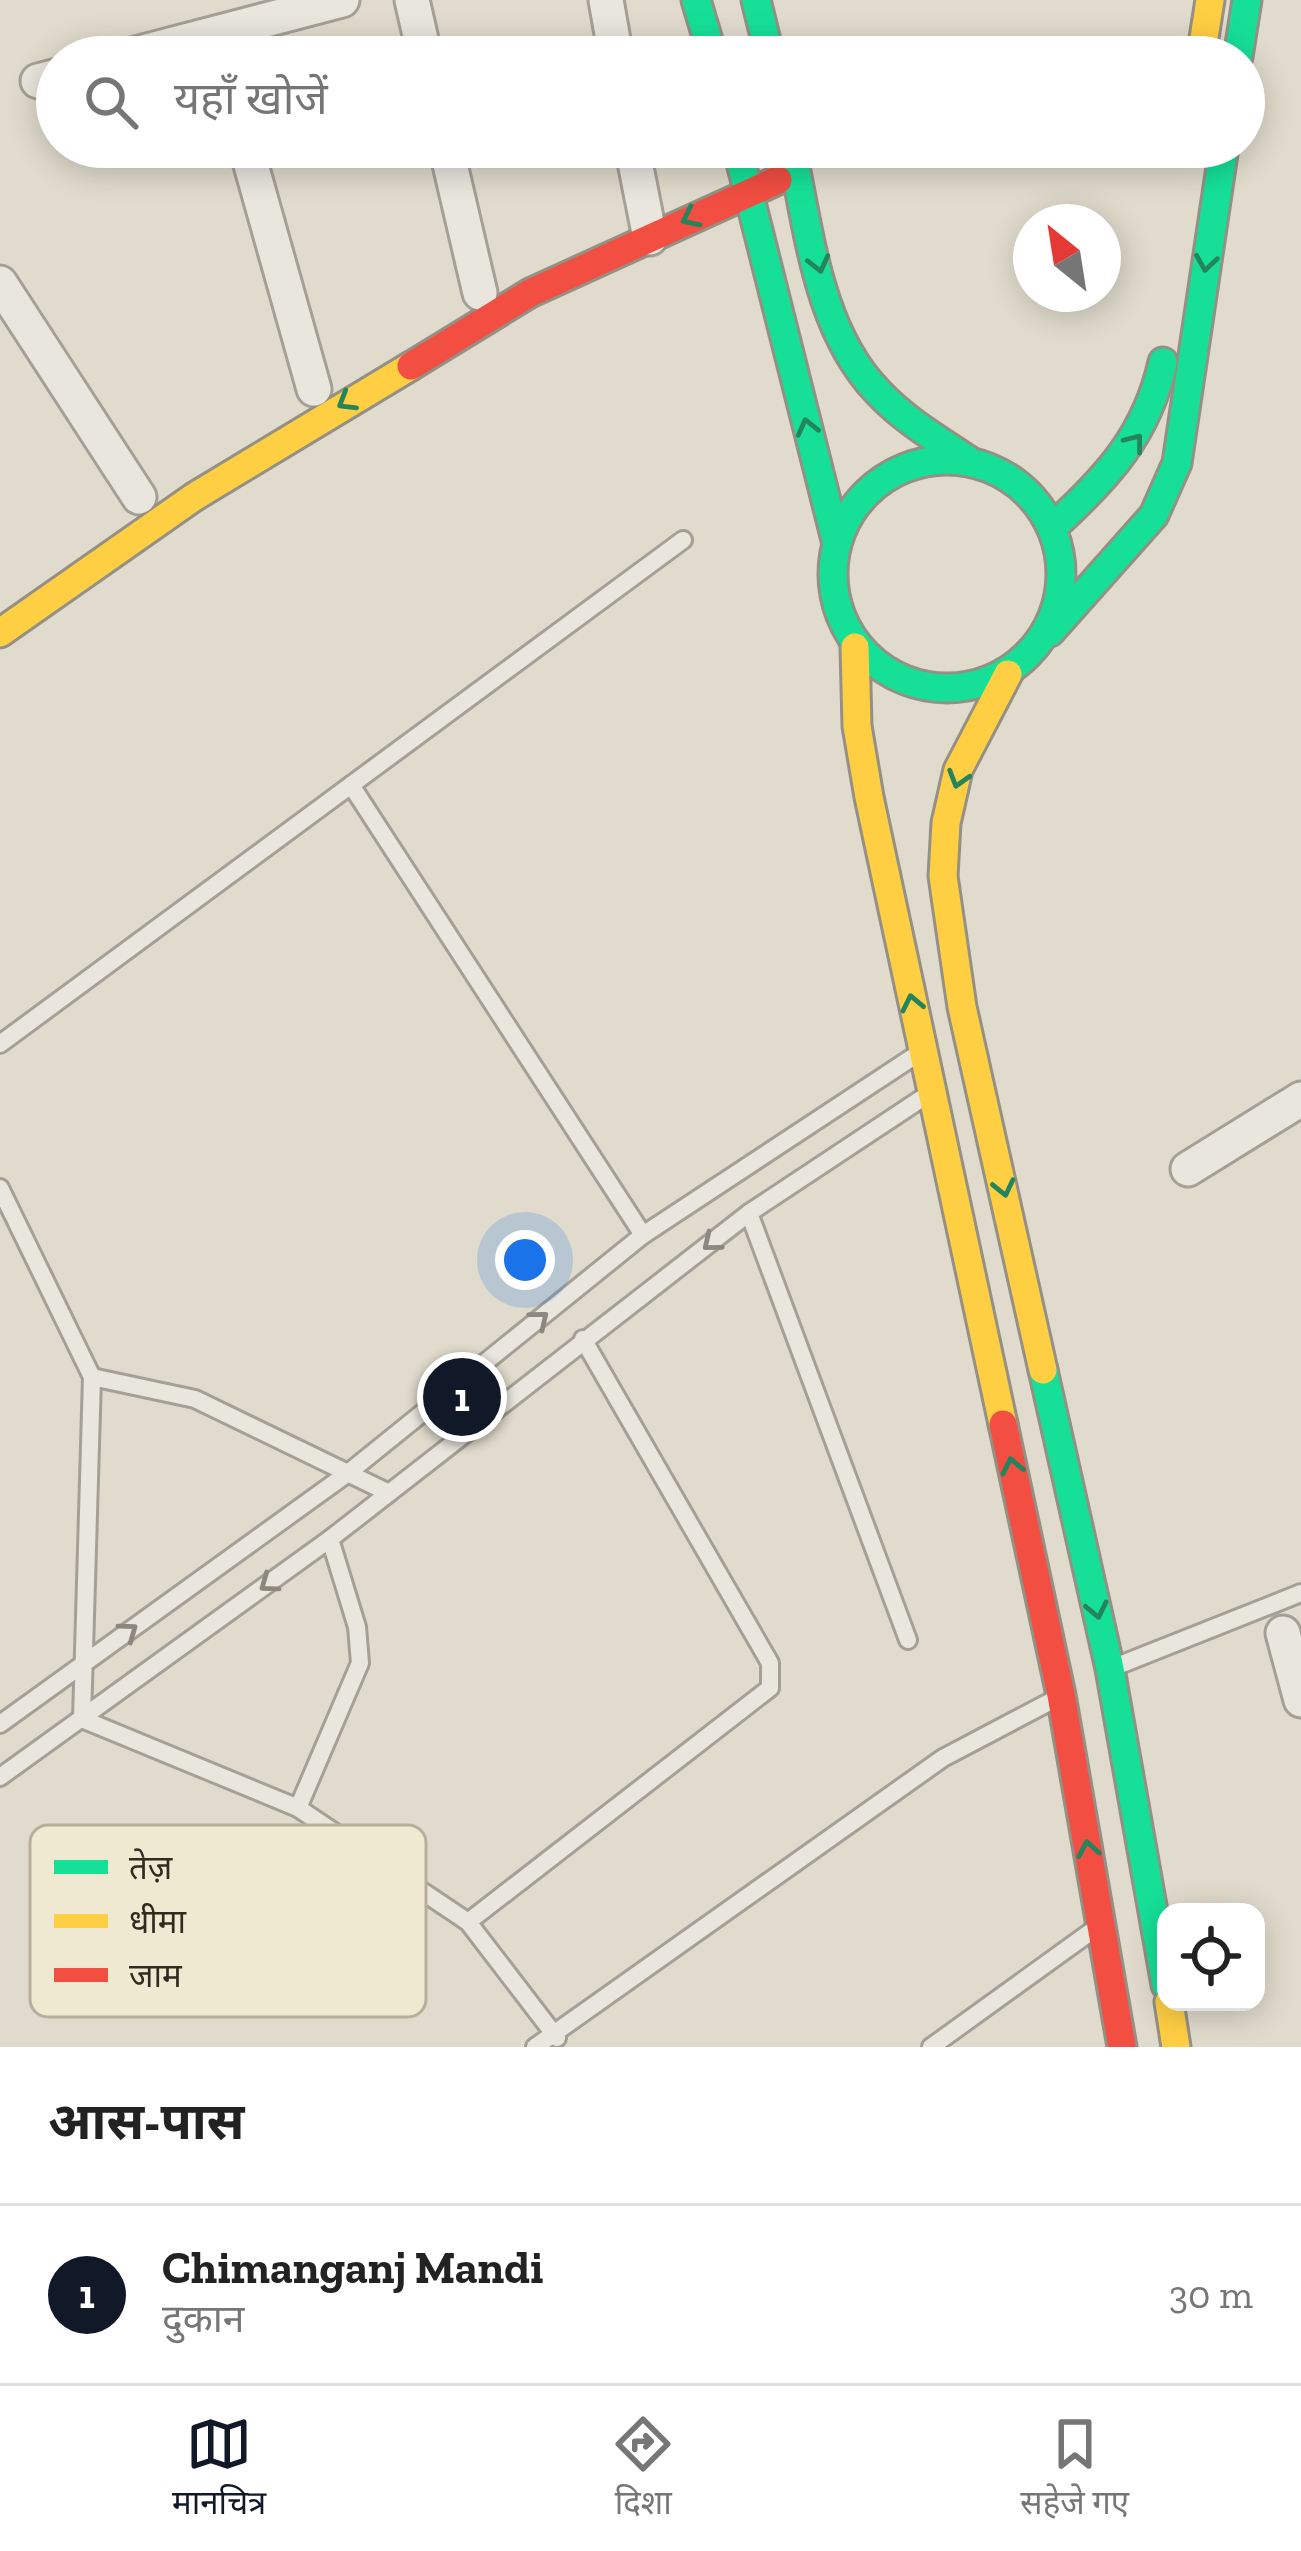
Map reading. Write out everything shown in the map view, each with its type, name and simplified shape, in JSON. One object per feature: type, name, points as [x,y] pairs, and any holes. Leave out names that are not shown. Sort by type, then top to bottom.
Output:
[{"type":"main road","points":[[696,0],[707,36]]},
{"type":"main road","points":[[756,0],[765,36]]},
{"type":"main road","points":[[1204,36],[1210,0]]},
{"type":"main road","points":[[1241,36],[1247,0]]},
{"type":"main road","points":[[0,633],[194,497],[328,413],[742,168],[836,540],[832,596],[855,647],[857,726],[868,797],[945,1040],[1085,1682],[1157,1951]]},
{"type":"main road","points":[[796,168],[834,321],[865,378],[902,415],[968,460],[1020,483],[1054,526],[1064,581],[1047,634]]},
{"type":"main road","points":[[1122,2047],[1102,1923],[1085,1682],[945,1040],[943,876],[946,823],[958,770],[1008,674],[1154,515],[1178,464],[1221,168]]},
{"type":"main road","points":[[424,324],[480,293],[647,226]]},
{"type":"main road","points":[[1054,526],[1098,485],[1149,424],[1168,323]]},
{"type":"main road","points":[[836,540],[865,492],[913,464],[968,460]]},
{"type":"main road","points":[[0,600],[54,560]]},
{"type":"main road","points":[[855,647],[899,681],[954,691],[1008,674]]},
{"type":"main road","points":[[1170,2011],[1176,2047]]},
{"type":"street","points":[[240,36],[341,0]]},
{"type":"street","points":[[412,0],[420,36]]},
{"type":"street","points":[[606,0],[612,36]]},
{"type":"street","points":[[253,168],[314,389]]},
{"type":"street","points":[[451,168],[480,293]]},
{"type":"street","points":[[636,168],[647,226]]},
{"type":"street","points":[[0,284],[139,497]]},
{"type":"street","points":[[1188,1168],[1301,1099]]},
{"type":"street","points":[[1283,1633],[1301,1700]]},
{"type":"lane","points":[[0,1044],[683,540]]},
{"type":"lane","points":[[351,785],[643,1235]]},
{"type":"lane","points":[[0,1724],[348,1473],[643,1235],[945,1040]]},
{"type":"lane","points":[[0,1777],[330,1539],[749,1213],[955,1083]]},
{"type":"lane","points":[[0,1188],[92,1377],[82,1719]]},
{"type":"lane","points":[[749,1213],[908,1640]]},
{"type":"lane","points":[[467,1922],[761,1701],[770,1688],[770,1664],[583,1340]]},
{"type":"lane","points":[[92,1377],[195,1400],[389,1493]]},
{"type":"lane","points":[[298,1808],[360,1663],[357,1627],[330,1539]]},
{"type":"lane","points":[[535,2047],[943,1758],[1085,1682],[1301,1593]]},
{"type":"lane","points":[[82,1719],[298,1808],[323,1825]]},
{"type":"lane","points":[[426,1894],[467,1922],[555,2036]]},
{"type":"lane","points":[[932,2047],[1102,1923]]},
{"type":"traffic: fast","points":[[696,0],[707,36]]},
{"type":"traffic: fast","points":[[756,0],[765,36]]},
{"type":"traffic: fast","points":[[1241,36],[1247,0]]},
{"type":"traffic: fast","points":[[742,168],[836,540]]},
{"type":"traffic: fast","points":[[795,168],[818,277],[857,367],[888,402],[968,460]]},
{"type":"traffic: fast","points":[[1050,632],[1154,515],[1177,463],[1221,168]]},
{"type":"traffic: fast","points":[[1054,526],[1123,453],[1147,411],[1163,362]]},
{"type":"traffic: fast","points":[[947,460],[991,468],[1028,493],[1053,530],[1061,574],[1053,618],[1028,655],[991,680],[947,688],[903,680],[866,655],[841,618],[833,574],[841,530],[866,493],[903,468],[947,460]]},
{"type":"traffic: fast","points":[[1043,1370],[1110,1669],[1157,1934]]},
{"type":"traffic: slow","points":[[1204,36],[1210,0]]},
{"type":"traffic: slow","points":[[0,633],[194,497],[411,366]]},
{"type":"traffic: slow","points":[[855,647],[857,726],[869,797],[1003,1424]]},
{"type":"traffic: slow","points":[[1008,674],[958,770],[946,823],[943,876],[962,1007],[1043,1370]]},
{"type":"traffic: slow","points":[[1170,2011],[1176,2047]]},
{"type":"traffic: jam","points":[[411,366],[530,293],[778,180]]},
{"type":"traffic: jam","points":[[1003,1424],[1061,1695],[1122,2047]]},
{"type":"place","name":"Chimanganj Mandi","points":[[462,1397]]}]
